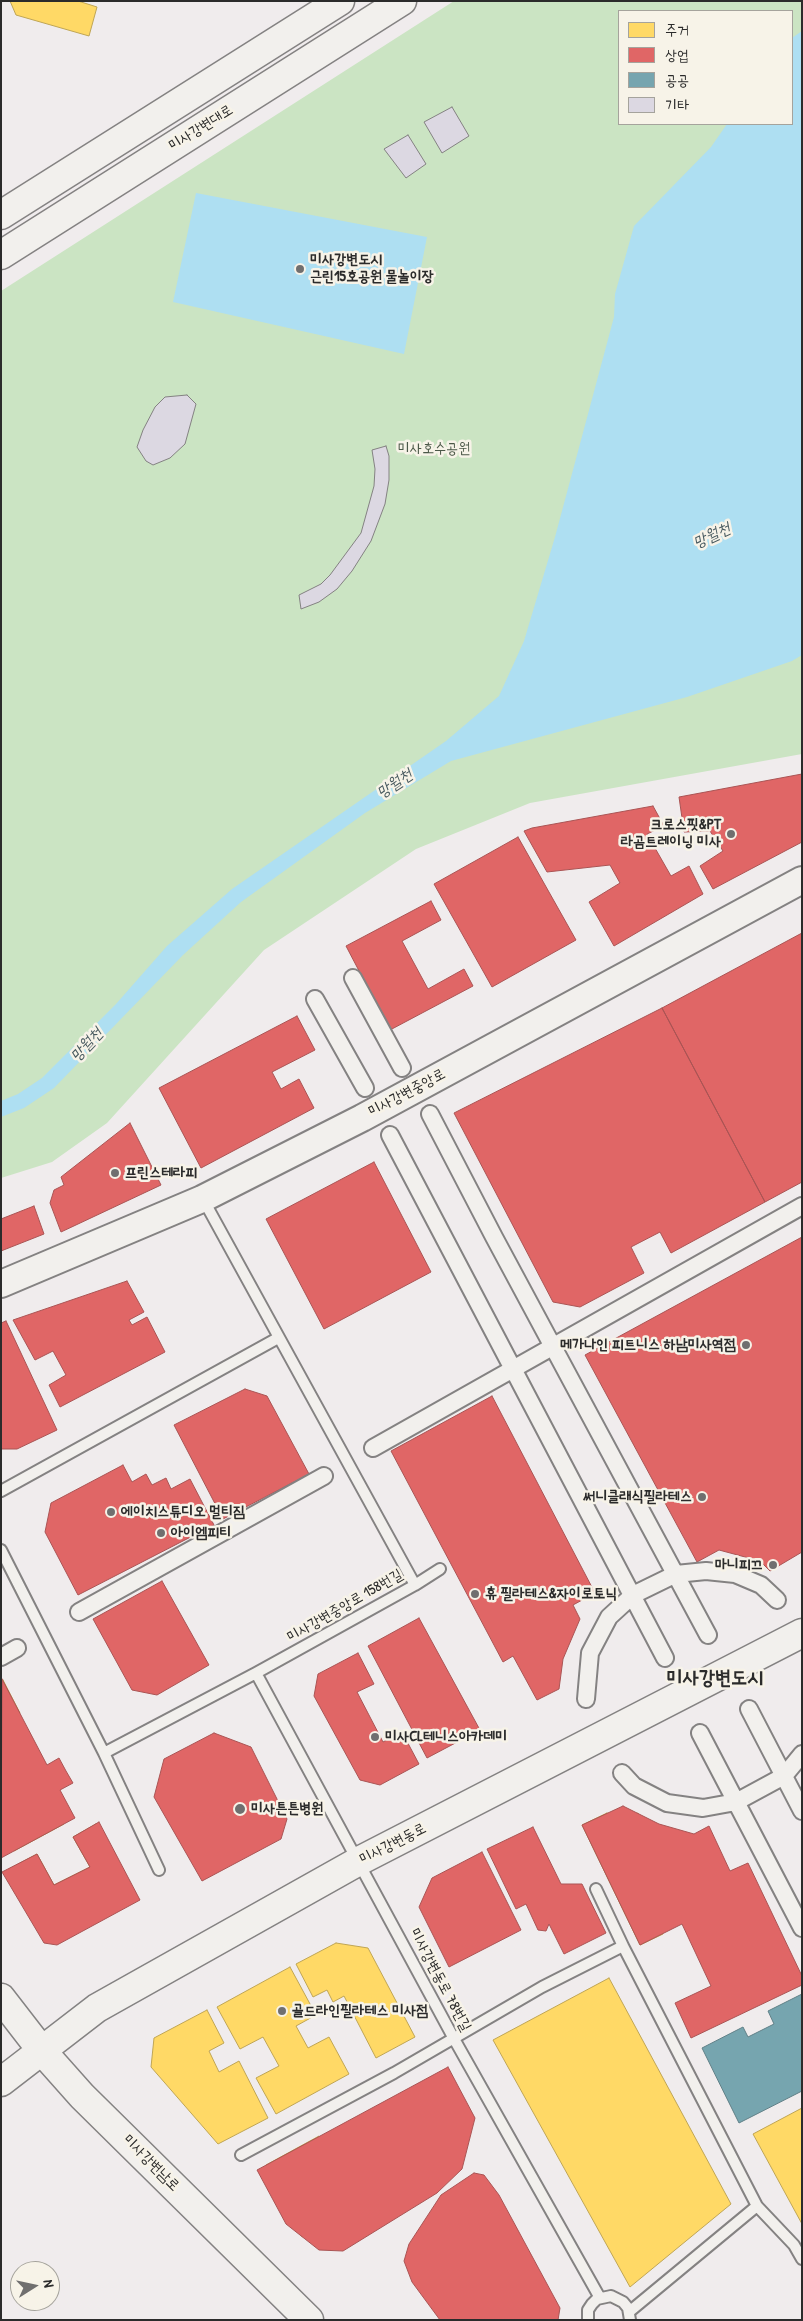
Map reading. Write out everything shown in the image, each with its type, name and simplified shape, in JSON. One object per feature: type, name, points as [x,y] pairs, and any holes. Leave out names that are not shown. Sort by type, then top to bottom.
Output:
[{"type":"main road","points":[[1,215],[340,1]]},
{"type":"main road","name":"미사강변대로","points":[[1,255],[402,1]]},
{"type":"main road","name":"미사강변동로","points":[[1,2082],[97,2008],[359,1861],[802,1634]]},
{"type":"main road","name":"미사강변남로","points":[[1,1998],[42,2051],[82,2096],[309,2320]]},
{"type":"street","name":"미사강변중앙로","points":[[1,1284],[202,1198],[370,1114],[802,880]]},
{"type":"street","points":[[353,978],[402,1068]]},
{"type":"street","points":[[314,999],[365,1088]]},
{"type":"street","points":[[430,1114],[708,1635]]},
{"type":"street","points":[[390,1135],[633,1595],[664,1658]]},
{"type":"street","points":[[373,1448],[802,1206]]},
{"type":"street","points":[[79,1612],[324,1476]]},
{"type":"street","points":[[586,1699],[590,1653],[609,1617],[633,1595],[676,1574],[706,1571],[735,1574],[761,1585],[777,1600]]},
{"type":"street","points":[[1,1657],[17,1648]]},
{"type":"street","points":[[750,1709],[802,1811]]},
{"type":"street","points":[[700,1733],[802,1928]]},
{"type":"street","points":[[622,1773],[634,1786],[667,1803],[703,1808],[736,1802],[784,1776],[802,1754]]},
{"type":"lane","name":"미사강변중앙로 158번길","points":[[104,1753],[256,1673],[415,1585],[202,1198]]},
{"type":"lane","points":[[1,1491],[278,1338]]},
{"type":"lane","points":[[1,1550],[104,1753],[158,1870]]},
{"type":"lane","points":[[415,1585],[440,1569]]},
{"type":"lane","name":"미사강변동로 78번길","points":[[256,1673],[453,2037],[600,2298]]},
{"type":"lane","points":[[596,1890],[757,2206],[794,2245],[802,2258]]},
{"type":"lane","points":[[241,2155],[394,2073],[542,1987],[623,1946]]},
{"type":"lane","points":[[588,2320],[588,2310],[600,2298],[611,2296],[624,2302],[629,2316],[757,2206]]},
{"type":"green space","name":"미사호수공원","points":[[454,1],[802,1],[802,754],[530,803],[416,849],[264,950],[107,1123],[52,1162],[1,1178],[1,291]]},
{"type":"water","name":"망월천","points":[[802,31],[802,655],[792,661],[687,697],[451,761],[365,813],[241,902],[183,955],[54,1088],[24,1108],[1,1117],[1,1101],[18,1094],[42,1078],[116,1004],[167,946],[232,889],[446,741],[499,696],[524,641],[555,537],[614,317],[615,294],[634,226],[711,147],[726,125],[793,125],[793,37]]},
{"type":"water","name":"미사강변도시 근린15호공원 물놀이장","points":[[196,193],[427,237],[404,354],[173,302]]},
{"type":"building: 주거","points":[[10,1],[78,1],[97,7],[89,36],[16,15]]},
{"type":"building: 주거","points":[[372,1166],[428,1271],[393,1290],[374,1254],[350,1267],[369,1303],[325,1326],[269,1220]]},
{"type":"building: 주거","points":[[737,1286],[770,1297],[802,1289],[802,1320],[783,1324],[793,1362],[766,1369],[757,1335],[725,1325]]},
{"type":"building: 주거","points":[[698,1335],[709,1358],[666,1381],[681,1411],[692,1405],[711,1443],[699,1449],[709,1468],[679,1483],[647,1420],[660,1413],[653,1400],[622,1387],[638,1348],[657,1356]]},
{"type":"building: 주거","points":[[491,1403],[576,1565],[547,1580],[571,1625],[550,1636],[561,1660],[548,1666],[488,1554],[516,1540],[472,1457],[415,1487],[397,1453]]},
{"type":"building: 주거","points":[[802,1437],[802,1469],[791,1441]]},
{"type":"building: 주거","points":[[714,1494],[741,1500],[737,1524],[760,1529],[773,1512],[789,1536],[782,1545],[786,1557],[772,1562],[767,1551],[717,1543],[701,1551],[689,1527],[710,1516]]},
{"type":"building: 주거","points":[[802,1494],[802,1511],[799,1511]]},
{"type":"building: 주거","points":[[3,1680],[20,1713],[8,1720],[64,1824],[14,1851],[1,1827]]},
{"type":"building: 주거","points":[[607,1813],[613,1826],[638,1813],[663,1864],[675,1858],[671,1849],[704,1833],[780,1987],[744,2005],[696,1906],[658,1925],[663,1934],[640,1945],[582,1825]]},
{"type":"building: 주거","points":[[96,1824],[134,1897],[50,1942],[9,1869],[37,1854],[54,1885],[90,1867],[73,1837]]},
{"type":"building: 주거","points":[[336,1943],[368,1948],[415,2037],[376,2058],[344,1996],[333,2002],[327,1990],[313,1997],[296,1964]]},
{"type":"building: 주거","points":[[290,1967],[316,2015],[296,2026],[308,2048],[329,2037],[349,2074],[276,2114],[256,2078],[279,2066],[263,2037],[240,2049],[217,2007]]},
{"type":"building: 주거","points":[[609,1978],[731,2204],[630,2287],[493,2040]]},
{"type":"building: 주거","points":[[207,2010],[224,2043],[209,2051],[219,2072],[239,2061],[268,2118],[218,2144],[151,2067],[154,2038]]},
{"type":"building: 주거","points":[[802,2108],[802,2224],[753,2134]]},
{"type":"building: 주거","points":[[437,2112],[459,2154],[302,2237],[266,2165],[319,2136],[334,2165]]},
{"type":"building: 주거","points":[[464,2225],[506,2301],[533,2286],[551,2320],[460,2320],[421,2249]]},
{"type":"building: 상업","points":[[802,774],[802,842],[713,889],[700,866],[723,851],[710,831],[684,832],[679,797]]},
{"type":"building: 상업","points":[[653,806],[664,826],[647,834],[671,876],[689,866],[703,894],[614,946],[589,902],[620,883],[610,865],[547,872],[524,831]]},
{"type":"building: 상업","points":[[518,837],[576,940],[492,987],[434,884]]},
{"type":"building: 상업","points":[[431,901],[441,920],[402,941],[428,989],[464,969],[473,986],[390,1030],[346,946]]},
{"type":"building: 상업","points":[[802,933],[802,1182],[765,1202],[662,1008]]},
{"type":"building: 상업","points":[[662,1008],[765,1202],[671,1253],[660,1232],[631,1247],[644,1273],[580,1307],[553,1302],[454,1113]]},
{"type":"building: 상업","points":[[297,1016],[315,1050],[272,1072],[281,1089],[299,1079],[314,1108],[201,1168],[159,1088]]},
{"type":"building: 상업","points":[[130,1123],[161,1185],[61,1232],[50,1203],[54,1190],[64,1185],[61,1177]]},
{"type":"building: 상업","points":[[374,1162],[431,1272],[324,1329],[266,1219]]},
{"type":"building: 상업","points":[[34,1206],[44,1234],[1,1251],[1,1219]]},
{"type":"building: 상업","points":[[802,1237],[802,1552],[770,1571],[760,1561],[719,1550],[697,1562],[585,1355]]},
{"type":"building: 상업","points":[[127,1281],[144,1312],[129,1320],[132,1325],[147,1317],[165,1352],[60,1407],[49,1385],[66,1375],[53,1351],[35,1360],[13,1320]]},
{"type":"building: 상업","points":[[6,1321],[57,1430],[17,1449],[1,1449],[1,1323]]},
{"type":"building: 상업","points":[[245,1389],[267,1396],[309,1474],[223,1519],[174,1425]]},
{"type":"building: 상업","points":[[492,1396],[595,1593],[573,1605],[580,1619],[563,1659],[559,1689],[537,1700],[513,1656],[503,1662],[391,1451]]},
{"type":"building: 상업","points":[[123,1465],[132,1482],[146,1474],[152,1485],[166,1478],[171,1489],[190,1479],[214,1525],[78,1595],[45,1532],[51,1503]]},
{"type":"building: 상업","points":[[162,1581],[209,1665],[157,1695],[132,1690],[93,1619]]},
{"type":"building: 상업","points":[[419,1618],[480,1730],[427,1758],[368,1646]]},
{"type":"building: 상업","points":[[358,1653],[374,1684],[357,1692],[383,1742],[402,1732],[419,1764],[380,1785],[360,1780],[314,1696],[318,1674]]},
{"type":"building: 상업","points":[[2,1679],[47,1765],[59,1758],[73,1783],[60,1790],[75,1818],[1,1858]]},
{"type":"building: 상업","points":[[214,1733],[251,1747],[287,1819],[281,1839],[202,1881],[154,1797],[164,1759]]},
{"type":"building: 상업","points":[[623,1806],[659,1824],[694,1834],[709,1826],[730,1871],[748,1863],[802,1976],[802,1985],[691,2038],[675,2003],[711,1986],[682,1924],[640,1945],[582,1825]]},
{"type":"building: 상업","points":[[99,1822],[140,1900],[57,1945],[44,1943],[2,1872],[37,1854],[54,1885],[90,1867],[73,1837]]},
{"type":"building: 상업","points":[[533,1827],[561,1884],[582,1884],[606,1933],[564,1954],[549,1924],[546,1931],[538,1930],[526,1904],[516,1909],[487,1849]]},
{"type":"building: 상업","points":[[482,1852],[521,1930],[449,1967],[419,1907],[432,1878]]},
{"type":"building: 상업","points":[[448,2067],[475,2118],[462,2169],[437,2193],[343,2251],[319,2250],[286,2224],[257,2170]]},
{"type":"building: 상업","points":[[474,2173],[484,2175],[499,2195],[560,2308],[558,2320],[440,2320],[412,2282],[404,2261],[409,2244],[441,2195]]},
{"type":"building: 공공","points":[[802,1994],[802,2091],[739,2123],[702,2048],[743,2027],[748,2037],[774,2024],[768,2011]]},
{"type":"building: 기타","points":[[452,107],[469,136],[442,153],[424,122]]},
{"type":"building: 기타","points":[[408,135],[426,164],[406,178],[384,149]]},
{"type":"building: 기타","points":[[187,395],[196,404],[185,444],[170,458],[153,465],[146,461],[137,447],[143,430],[155,407],[165,397]]},
{"type":"building: 기타","points":[[386,446],[389,456],[389,480],[385,504],[371,541],[352,571],[337,589],[319,602],[301,609],[299,595],[321,584],[330,575],[361,533],[374,486],[375,469],[372,450]]},
{"type":"place","name":"미사강변도시 근린15호공원 물놀이장","points":[[300,269]]},
{"type":"place","name":"크로스핏&PT 라곰트레이닝 미사","points":[[731,834]]},
{"type":"place","name":"프린스테라피","points":[[115,1173]]},
{"type":"place","name":"메가나인 피트니스 하남미사역점","points":[[746,1345]]},
{"type":"place","name":"써니클래식필라테스","points":[[702,1497]]},
{"type":"place","name":"에이치스튜디오 멀티짐","points":[[111,1512]]},
{"type":"place","name":"아이엠피티","points":[[161,1533]]},
{"type":"place","name":"마니피끄","points":[[773,1565]]},
{"type":"place","name":"휴 필라테스&자이로토닉","points":[[475,1594]]},
{"type":"place","name":"미사CL테니스아카데미","points":[[375,1737]]},
{"type":"place","name":"미사튼튼병원","points":[[240,1809]]},
{"type":"place","name":"골드라인필라테스 미사점","points":[[282,2011]]},
{"type":"district","name":"미사강변도시","points":[[715,1679]]}]
